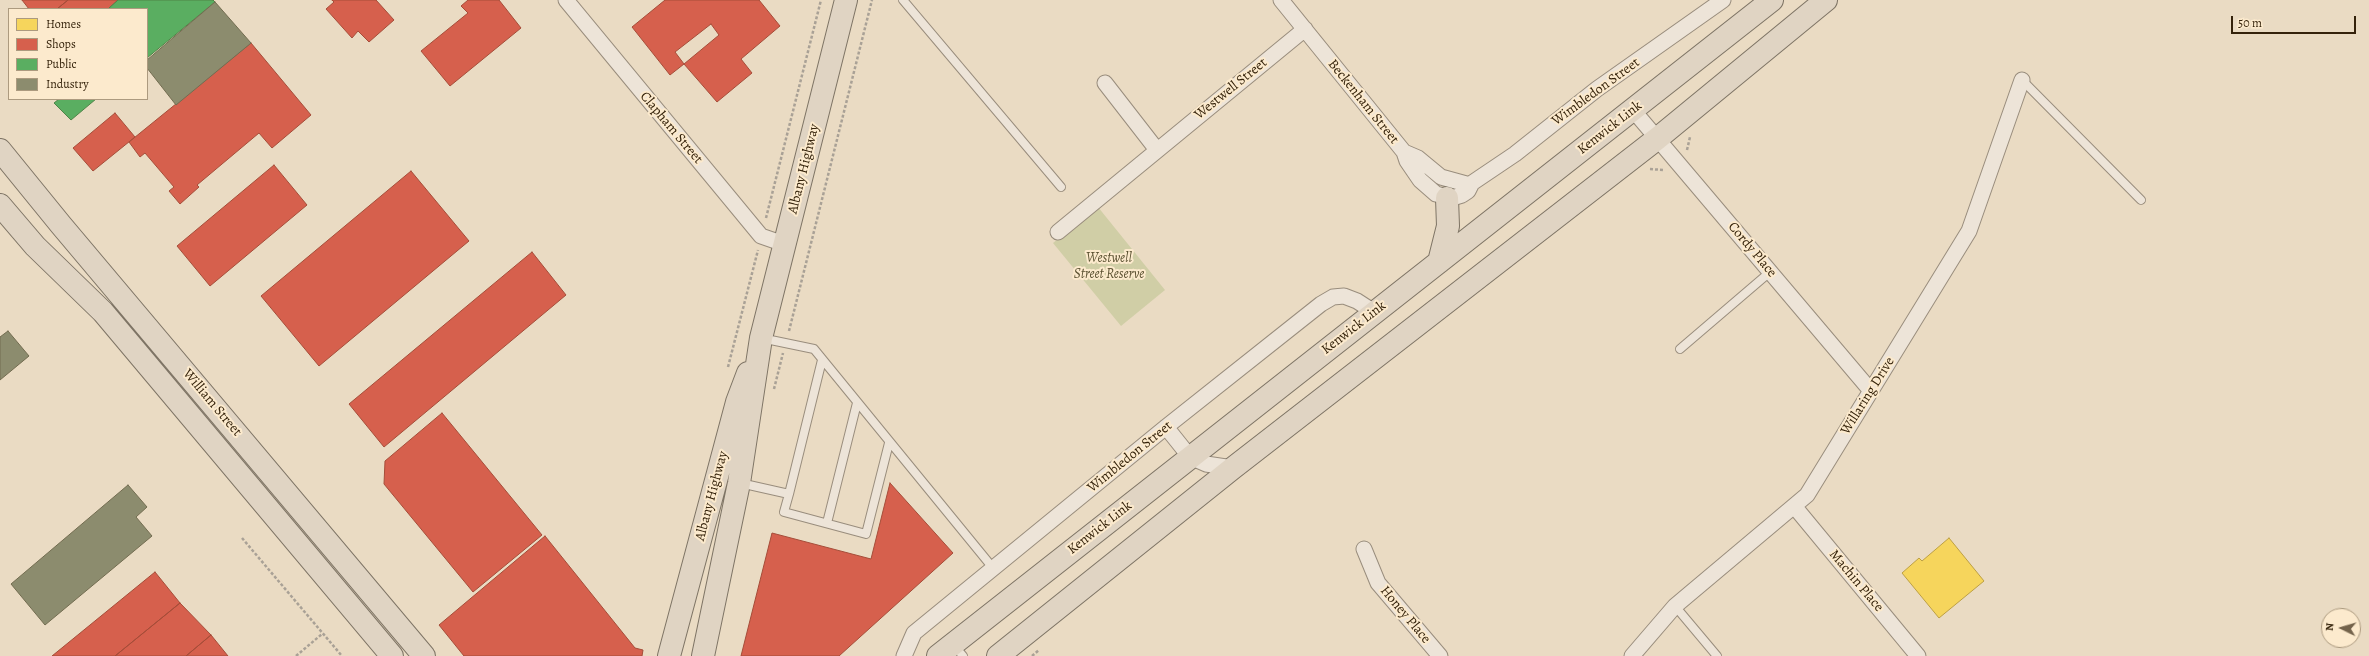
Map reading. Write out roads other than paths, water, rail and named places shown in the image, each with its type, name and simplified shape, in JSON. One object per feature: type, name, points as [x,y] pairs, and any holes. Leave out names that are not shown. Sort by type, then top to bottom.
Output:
[{"type":"main road","name":"Albany Highway","points":[[703,656],[739,483],[761,338],[846,0]]},
{"type":"main road","name":"Kenwick Link","points":[[951,652],[1190,458],[1772,0]]},
{"type":"main road","points":[[998,656],[1233,468],[1658,138],[1826,0]]},
{"type":"main road","name":"William Street","points":[[0,150],[66,231],[424,656]]},
{"type":"main road","points":[[1439,262],[1448,226],[1447,198]]},
{"type":"main road","name":"William Street","points":[[0,205],[35,246],[103,312],[392,656]]},
{"type":"main road","name":"Albany Highway","points":[[669,656],[737,402],[761,338]]},
{"type":"street","name":"Clapham Street","points":[[566,0],[761,236],[784,244]]},
{"type":"street","name":"Beckenham Street","points":[[1281,0],[1404,152],[1407,161],[1426,186],[1447,198]]},
{"type":"street","name":"Wimbledon Street","points":[[1447,198],[1462,195],[1468,191],[1470,185],[1515,154],[1597,89],[1723,0]]},
{"type":"street","name":"Westwell Street","points":[[1058,232],[1304,29]]},
{"type":"street","name":"Willaring Drive","points":[[1632,656],[1674,606],[1807,495],[1970,231],[2022,80]]},
{"type":"street","points":[[1105,83],[1157,150]]},
{"type":"street","name":"Cordy Place","points":[[1633,110],[1871,391]]},
{"type":"street","points":[[1404,152],[1418,158],[1441,177],[1470,185]]},
{"type":"street","name":"Wimbledon Street","points":[[904,656],[914,633],[1166,427],[1327,300],[1344,296],[1357,301],[1374,312]]},
{"type":"street","points":[[1166,427],[1190,458],[1206,464],[1233,468]]},
{"type":"street","name":"Machin Place","points":[[1794,506],[1918,656]]},
{"type":"street","name":"Honey Place","points":[[1364,549],[1378,583],[1440,656]]},
{"type":"lane","points":[[903,0],[1061,188]]},
{"type":"lane","points":[[2022,80],[2141,200]]},
{"type":"lane","points":[[1680,349],[1770,272]]},
{"type":"lane","points":[[761,338],[814,349],[889,443],[994,568]]},
{"type":"lane","points":[[822,360],[784,512],[866,534],[889,443]]},
{"type":"lane","points":[[827,524],[857,403]]},
{"type":"lane","points":[[739,483],[789,494]]},
{"type":"lane","points":[[1674,606],[1717,656]]},
{"type":"park label","name":"Westwell Street Reserve","points":[[1109,268]]}]
